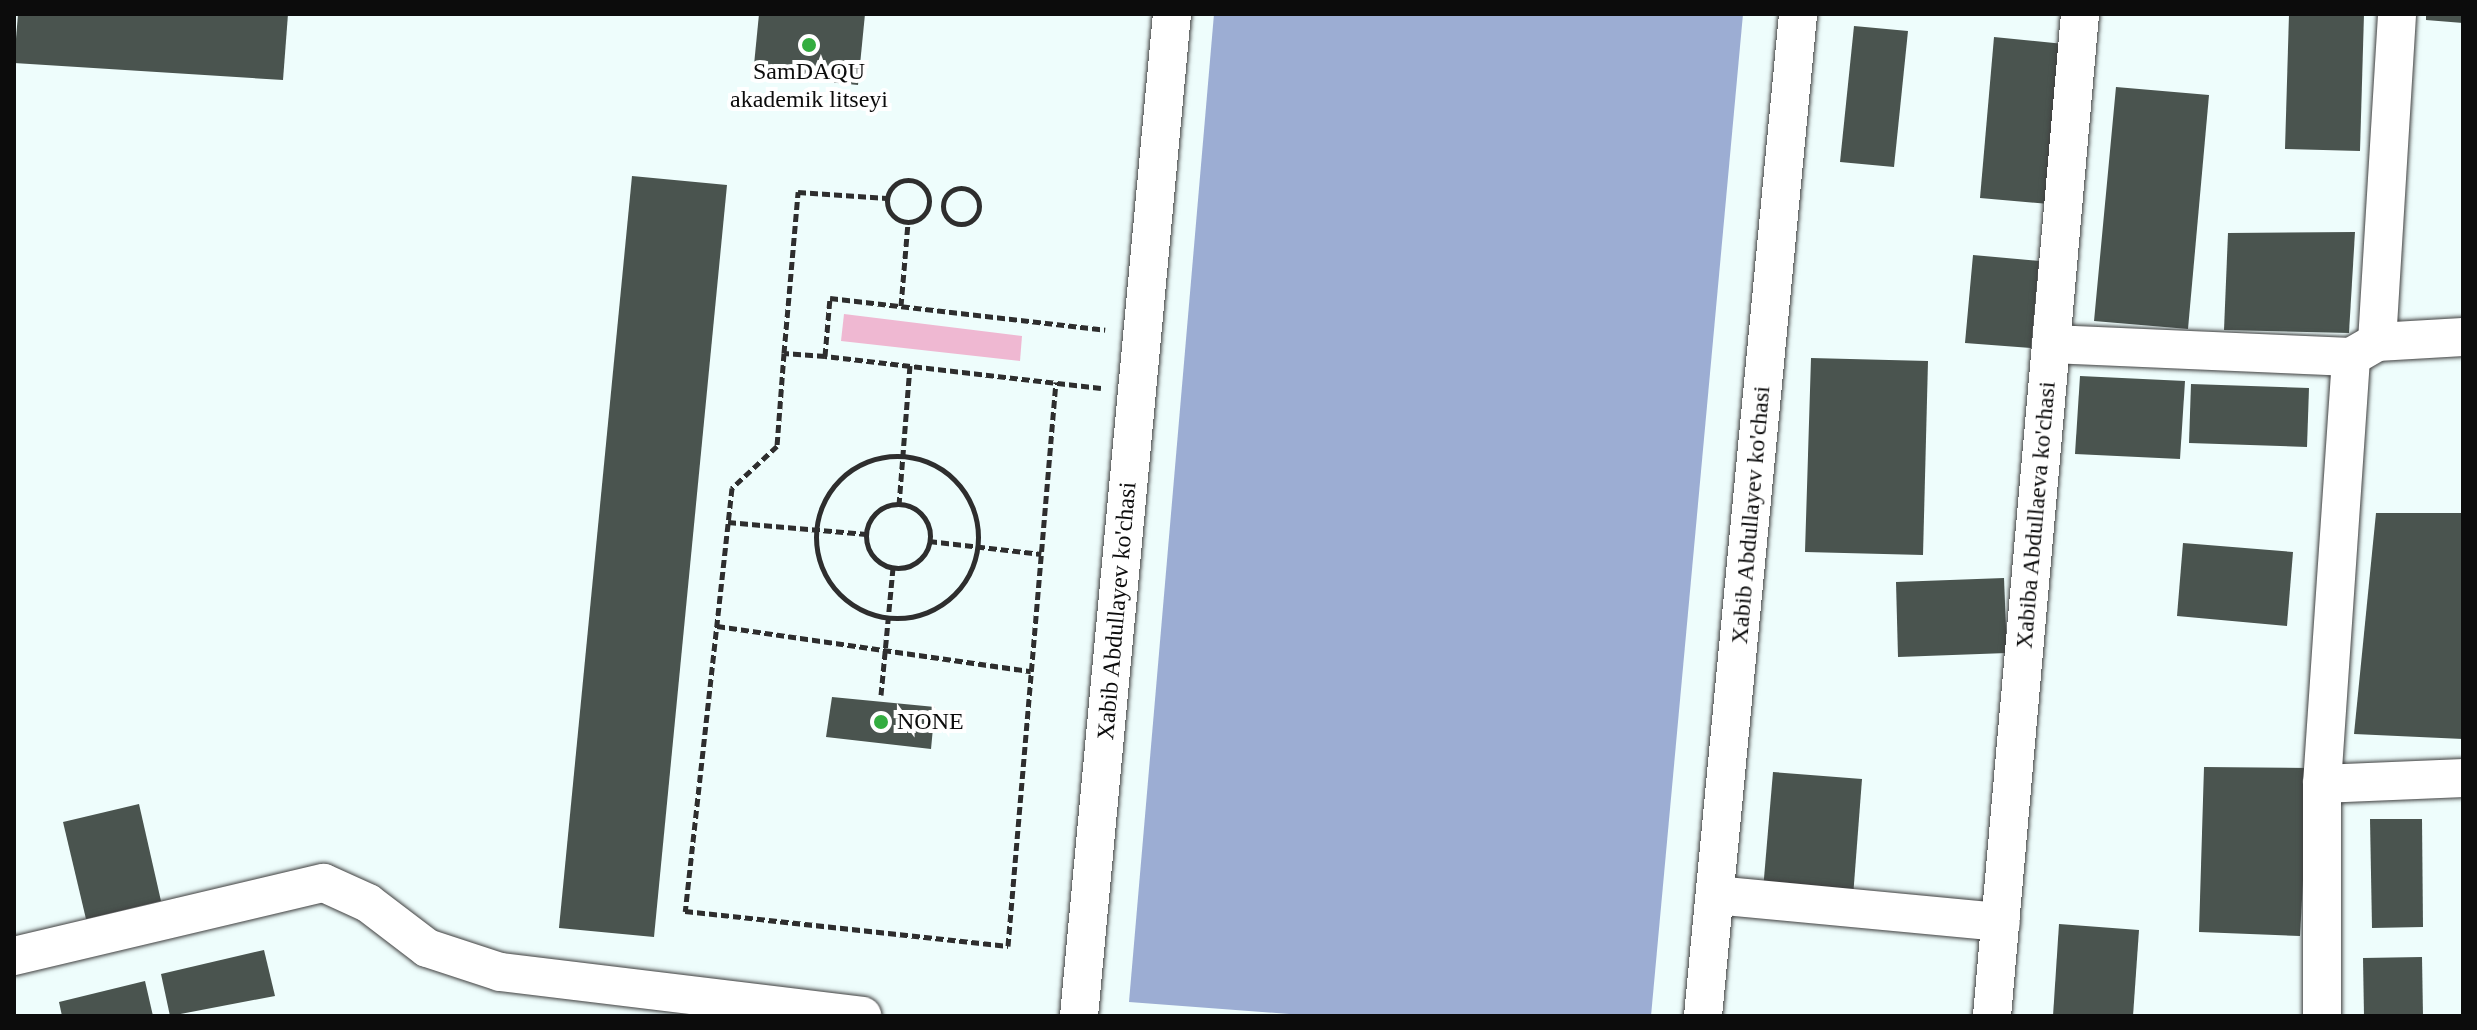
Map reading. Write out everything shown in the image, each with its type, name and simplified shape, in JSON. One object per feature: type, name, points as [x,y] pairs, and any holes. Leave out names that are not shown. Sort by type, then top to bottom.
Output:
[{"type":"street","name":"Xabib Abdullayev ko'chasi","points":[[1079,1016],[1172,14]]},
{"type":"street","name":"Xabib Abdullayev ko'chasi","points":[[1703,1016],[1798,14]]},
{"type":"street","name":"Xabiba Abdullaeva ko'chasi","points":[[1992,1016],[2080,14]]},
{"type":"street","points":[[2322,1016],[2322,784],[2397,14]]},
{"type":"street","points":[[2051,344],[2364,349],[2463,337]]},
{"type":"street","points":[[2322,784],[2463,778]]},
{"type":"street","points":[[14,956],[324,883],[368,903],[427,948],[500,972],[862,1016]]},
{"type":"street","points":[[1715,895],[2001,922]]},
{"type":"path","points":[[887,198],[898,182],[912,179],[928,192],[929,206]]},
{"type":"path","points":[[955,189],[967,189],[978,201],[975,217],[966,223],[948,219],[943,208],[955,189]]},
{"type":"path","points":[[887,198],[798,192],[777,446],[732,488],[685,911],[1008,946],[1056,382]]},
{"type":"path","points":[[887,198],[895,218],[908,222]]},
{"type":"path","points":[[901,306],[908,222],[929,206],[943,208]]},
{"type":"path","points":[[825,356],[830,298],[1142,335]]},
{"type":"path","points":[[784,353],[1137,392]]},
{"type":"path","points":[[899,505],[910,365]]},
{"type":"path","points":[[904,455],[930,461],[960,485],[977,519],[979,545],[957,592],[936,608],[889,619],[837,592],[822,569],[817,528],[831,489],[851,470],[904,455]]},
{"type":"path","points":[[899,505],[925,520],[929,541],[921,559],[893,568],[875,559],[866,534],[881,509],[899,505]]},
{"type":"path","points":[[728,522],[866,534]]},
{"type":"path","points":[[929,541],[1041,554]]},
{"type":"path","points":[[881,695],[893,568]]},
{"type":"path","points":[[717,626],[1031,671]]},
{"type":"shaded area","points":[[1214,14],[1743,14],[1651,1016],[1315,1016],[1129,1002]]},
{"type":"shaded area","points":[[844,314],[1022,336],[1020,361],[841,341]]},
{"type":"building","points":[[18,14],[288,14],[283,80],[14,63]]},
{"type":"building","name":"SamDAQU akademik litseyi","points":[[759,14],[865,14],[858,85],[753,75]]},
{"type":"building","points":[[2289,14],[2364,14],[2360,151],[2285,149]]},
{"type":"building","points":[[2426,14],[2463,14],[2463,23],[2426,20]]},
{"type":"building","points":[[1854,26],[1908,31],[1894,167],[1840,162]]},
{"type":"building","points":[[1994,37],[2064,44],[2049,204],[1980,198]]},
{"type":"building","points":[[2116,87],[2209,95],[2188,329],[2094,321]]},
{"type":"building","points":[[632,176],[727,185],[654,937],[559,928]]},
{"type":"building","points":[[2355,232],[2349,333],[2224,330],[2228,233]]},
{"type":"building","points":[[1973,255],[2039,261],[2031,348],[1965,343]]},
{"type":"building","points":[[1811,358],[1928,361],[1923,555],[1805,552]]},
{"type":"building","points":[[2080,376],[2185,381],[2180,459],[2075,454]]},
{"type":"building","points":[[2191,384],[2309,388],[2307,447],[2189,443]]},
{"type":"building","points":[[2376,513],[2463,513],[2463,739],[2354,734]]},
{"type":"building","points":[[2183,543],[2293,552],[2287,626],[2177,616]]},
{"type":"building","points":[[2004,578],[2007,653],[1898,657],[1896,582]]},
{"type":"building","name":"NONE","points":[[832,697],[935,707],[931,749],[826,737]]},
{"type":"building","points":[[2204,767],[2309,768],[2300,936],[2199,932]]},
{"type":"building","points":[[1773,772],[1862,779],[1853,897],[1763,890]]},
{"type":"building","points":[[139,804],[161,901],[86,919],[63,822]]},
{"type":"building","points":[[2370,819],[2422,819],[2423,927],[2372,928]]},
{"type":"building","points":[[2059,924],[2139,930],[2133,1016],[2053,1016]]},
{"type":"building","points":[[264,950],[275,996],[170,1016],[161,974]]},
{"type":"building","points":[[2422,957],[2423,1016],[2364,1016],[2363,958]]},
{"type":"building","points":[[145,981],[153,1016],[62,1016],[59,1002]]},
{"type":"place","name":"SamDAQU akademik litseyi","points":[[809,45]]},
{"type":"place","name":"NONE","points":[[881,722]]}]
